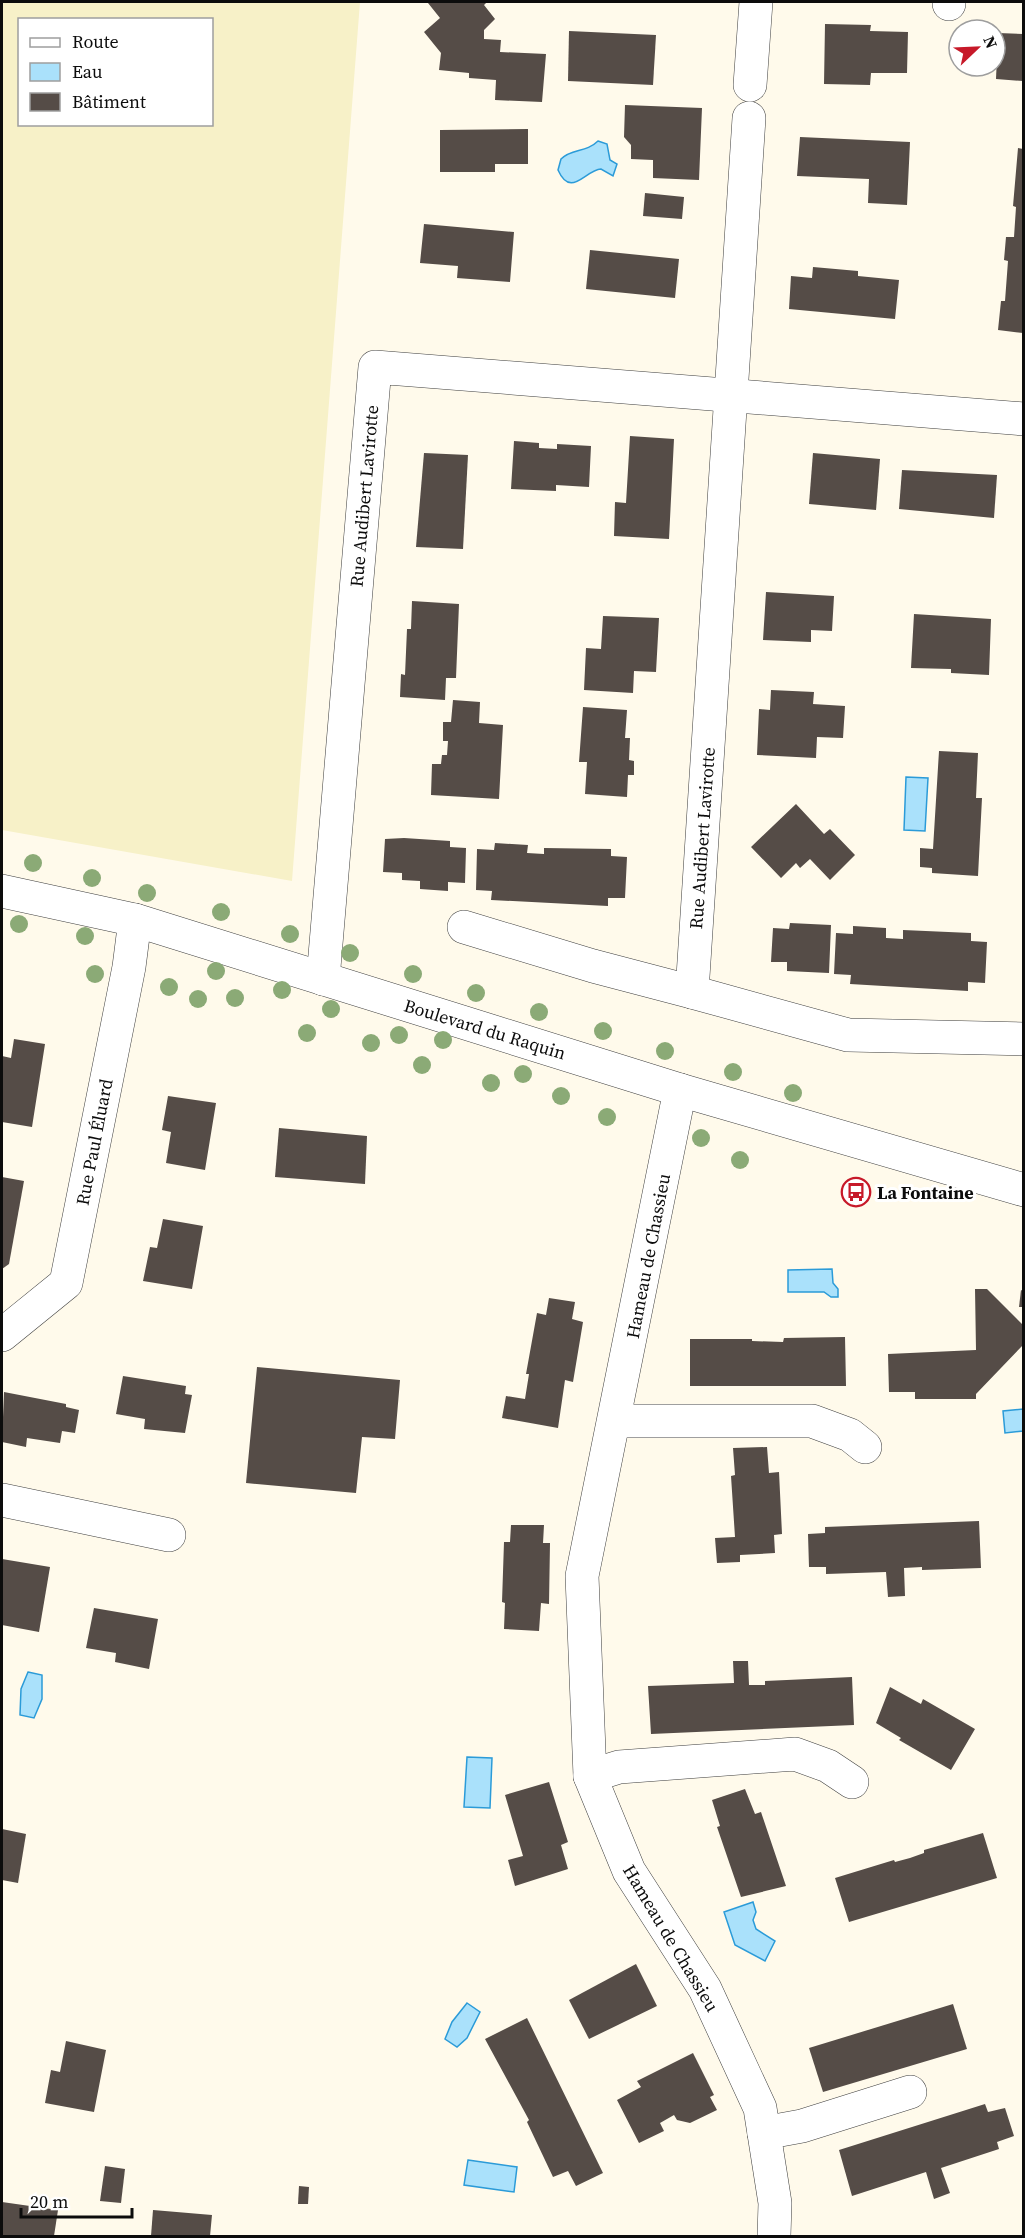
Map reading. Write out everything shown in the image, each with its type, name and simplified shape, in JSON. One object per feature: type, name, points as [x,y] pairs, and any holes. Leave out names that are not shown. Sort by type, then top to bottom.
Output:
[{"type":"street","points":[[750,86],[756,2]]},
{"type":"street","name":"Rue Audibert Lavirotte","points":[[692,992],[729,397],[749,118]]},
{"type":"street","name":"Rue Audibert Lavirotte","points":[[323,979],[375,368],[1023,419]]},
{"type":"street","name":"Boulevard du Raquin","points":[[2,891],[135,920],[680,1090],[1023,1190]]},
{"type":"street","name":"Rue Paul Éluard","points":[[2,1335],[66,1283],[129,967],[135,920]]},
{"type":"street","points":[[464,927],[592,966],[848,1035],[1023,1039]]},
{"type":"street","name":"Hameau de Chassieu","points":[[680,1090],[582,1576],[590,1776],[629,1871],[705,1989],[760,2108],[776,2203],[774,2236]]},
{"type":"street","name":"Boulevard du Raquin","points":[[966,1175],[1023,1169]]},
{"type":"street","points":[[614,1421],[812,1420],[850,1435],[865,1447]]},
{"type":"street","points":[[2,1500],[169,1535]]},
{"type":"street","points":[[590,1776],[619,1767],[795,1754],[828,1766],[852,1782]]},
{"type":"street","points":[[764,2133],[802,2126],[910,2092]]},
{"type":"shaded area","points":[[2,2],[360,2],[292,881],[2,830]]},
{"type":"water","points":[[598,141],[607,144],[610,160],[617,164],[613,176],[601,169],[573,183],[563,178],[558,170],[561,159]]},
{"type":"water","points":[[906,777],[928,778],[925,831],[904,830]]},
{"type":"water","points":[[832,1269],[833,1283],[838,1289],[838,1297],[831,1297],[824,1292],[788,1292],[788,1270]]},
{"type":"water","points":[[1023,1409],[1023,1431],[1005,1433],[1003,1411]]},
{"type":"water","points":[[28,1672],[42,1675],[42,1699],[34,1718],[20,1715],[21,1689]]},
{"type":"water","points":[[467,1757],[492,1758],[490,1808],[464,1807]]},
{"type":"water","points":[[753,1902],[756,1912],[753,1920],[756,1929],[775,1941],[765,1961],[735,1945],[724,1912]]},
{"type":"water","points":[[467,2003],[480,2012],[467,2038],[457,2047],[445,2039],[452,2022]]},
{"type":"water","points":[[468,2160],[517,2167],[514,2192],[464,2185]]},
{"type":"building","points":[[487,2],[484,5],[495,19],[484,30],[484,39],[501,40],[500,52],[546,54],[542,102],[495,100],[496,80],[469,78],[469,73],[439,70],[441,53],[424,32],[440,18],[428,3]]},
{"type":"building","points":[[825,24],[871,25],[870,31],[908,32],[907,73],[871,73],[870,85],[824,84]]},
{"type":"building","points":[[569,31],[656,35],[653,85],[568,81]]},
{"type":"building","points":[[1007,33],[1023,34],[1023,81],[996,79],[1007,78]]},
{"type":"building","points":[[625,105],[702,108],[699,180],[653,178],[653,160],[631,159],[631,145],[624,137]]},
{"type":"building","points":[[528,129],[528,164],[495,164],[495,172],[440,172],[440,130]]},
{"type":"building","points":[[800,137],[910,142],[907,205],[868,203],[869,179],[797,176]]},
{"type":"building","points":[[1018,148],[1023,149],[1023,333],[998,330],[1001,301],[1005,301],[1008,261],[1004,260],[1006,237],[1014,237],[1016,207],[1013,206]]},
{"type":"building","points":[[645,193],[684,197],[682,219],[643,216]]},
{"type":"building","points":[[424,224],[514,232],[510,282],[457,278],[458,266],[420,263]]},
{"type":"building","points":[[590,250],[679,259],[675,298],[586,289]]},
{"type":"building","points":[[813,267],[858,271],[858,276],[899,280],[895,319],[789,309],[791,276],[812,278]]},
{"type":"building","points":[[630,436],[674,439],[669,539],[614,536],[615,502],[626,503]]},
{"type":"building","points":[[514,441],[539,443],[539,448],[557,449],[557,444],[591,446],[589,487],[556,485],[556,491],[511,489]]},
{"type":"building","points":[[424,453],[468,455],[463,549],[416,547]]},
{"type":"building","points":[[813,453],[880,459],[876,510],[809,504]]},
{"type":"building","points":[[902,470],[997,475],[994,518],[899,509]]},
{"type":"building","points":[[766,592],[834,596],[832,631],[811,630],[811,642],[763,640]]},
{"type":"building","points":[[412,601],[459,604],[456,678],[446,678],[445,700],[400,697],[401,674],[405,675],[407,629],[411,629]]},
{"type":"building","points":[[914,614],[991,619],[989,675],[951,673],[951,669],[911,668]]},
{"type":"building","points":[[603,616],[659,618],[656,672],[634,671],[633,693],[584,690],[586,648],[601,649]]},
{"type":"building","points":[[771,690],[814,692],[813,704],[845,706],[843,738],[817,737],[816,758],[757,755],[759,709],[770,710]]},
{"type":"building","points":[[453,700],[480,702],[479,723],[503,725],[499,799],[431,795],[432,764],[441,764],[442,755],[447,755],[448,741],[443,741],[443,722],[451,722]]},
{"type":"building","points":[[583,707],[627,710],[625,738],[630,738],[629,760],[634,761],[634,775],[628,775],[627,797],[585,794],[587,762],[579,762]]},
{"type":"building","points":[[939,751],[978,753],[976,798],[982,798],[978,876],[932,873],[932,868],[920,867],[920,848],[933,849]]},
{"type":"building","points":[[796,804],[824,834],[830,829],[855,855],[830,880],[810,859],[800,868],[796,863],[781,878],[751,847]]},
{"type":"building","points":[[385,839],[450,841],[450,847],[466,848],[465,883],[448,882],[448,891],[420,889],[420,881],[402,880],[402,873],[383,872]]},
{"type":"building","points":[[495,843],[528,845],[527,853],[544,854],[544,848],[611,849],[611,856],[627,857],[625,898],[608,898],[608,906],[491,900],[492,891],[476,890],[477,849],[494,850]]},
{"type":"building","points":[[790,923],[831,925],[829,973],[787,971],[787,962],[771,962],[773,928],[789,929]]},
{"type":"building","points":[[853,926],[886,928],[886,938],[903,939],[903,930],[971,933],[971,941],[987,942],[985,983],[968,982],[968,991],[850,984],[851,975],[834,974],[836,933],[853,934]]},
{"type":"building","points":[[14,1039],[45,1044],[32,1127],[2,1122],[2,1056],[11,1058]]},
{"type":"building","points":[[168,1096],[216,1103],[205,1170],[166,1163],[171,1132],[162,1130]]},
{"type":"building","points":[[279,1128],[367,1136],[365,1184],[275,1177]]},
{"type":"building","points":[[2,1177],[24,1181],[9,1264],[2,1269]]},
{"type":"building","points":[[163,1219],[203,1226],[192,1289],[143,1281],[150,1247],[157,1248]]},
{"type":"building","points":[[975,1289],[987,1289],[1023,1325],[1023,1345],[976,1394],[976,1399],[915,1399],[915,1392],[889,1392],[888,1354],[976,1350]]},
{"type":"building","points":[[1021,1290],[1023,1291],[1023,1307],[1019,1307]]},
{"type":"building","points":[[549,1298],[575,1302],[572,1319],[583,1322],[573,1382],[565,1380],[558,1428],[502,1418],[506,1396],[525,1399],[529,1374],[526,1374],[537,1313],[546,1315]]},
{"type":"building","points":[[845,1337],[846,1386],[690,1386],[690,1339],[752,1339],[752,1341],[783,1342],[784,1338]]},
{"type":"building","points":[[257,1367],[400,1380],[395,1439],[362,1437],[356,1493],[246,1483]]},
{"type":"building","points":[[123,1376],[186,1386],[185,1394],[192,1395],[185,1433],[144,1429],[145,1419],[116,1414]]},
{"type":"building","points":[[4,1392],[66,1404],[66,1407],[79,1410],[75,1433],[62,1431],[60,1443],[27,1438],[26,1447],[2,1442]]},
{"type":"building","points":[[767,1447],[769,1473],[779,1472],[782,1534],[774,1535],[775,1553],[740,1555],[740,1562],[717,1563],[715,1538],[735,1537],[731,1476],[735,1475],[733,1448]]},
{"type":"building","points":[[979,1521],[981,1568],[922,1570],[922,1567],[904,1568],[905,1596],[888,1597],[886,1572],[826,1574],[826,1567],[809,1567],[808,1534],[825,1533],[825,1527]]},
{"type":"building","points":[[511,1525],[544,1525],[543,1543],[550,1543],[549,1604],[541,1603],[539,1631],[504,1629],[505,1603],[502,1602],[504,1542],[510,1542]]},
{"type":"building","points":[[2,1559],[50,1567],[39,1632],[2,1625]]},
{"type":"building","points":[[94,1608],[158,1619],[149,1669],[115,1662],[116,1653],[86,1648]]},
{"type":"building","points":[[733,1661],[748,1661],[749,1685],[765,1685],[765,1681],[852,1677],[854,1725],[651,1734],[648,1686],[734,1683]]},
{"type":"building","points":[[890,1687],[921,1704],[923,1699],[975,1729],[951,1770],[899,1740],[901,1738],[876,1723]]},
{"type":"building","points":[[549,1782],[568,1842],[561,1845],[568,1869],[515,1886],[508,1860],[523,1856],[505,1795]]},
{"type":"building","points":[[745,1789],[755,1814],[761,1812],[786,1886],[741,1897],[717,1827],[720,1826],[712,1800]]},
{"type":"building","points":[[2,1829],[26,1834],[18,1883],[2,1880]]},
{"type":"building","points":[[983,1833],[997,1878],[849,1922],[835,1878],[894,1860],[895,1862],[910,1858],[924,1853],[924,1850]]},
{"type":"building","points":[[636,1964],[657,2006],[589,2039],[569,2000]]},
{"type":"building","points":[[953,2004],[967,2049],[823,2092],[809,2048]]},
{"type":"building","points":[[527,2018],[603,2173],[576,2186],[568,2171],[553,2177],[527,2122],[529,2120],[485,2039]]},
{"type":"building","points":[[66,2041],[106,2050],[94,2112],[45,2103],[51,2070],[60,2072]]},
{"type":"building","points":[[693,2053],[714,2095],[710,2097],[717,2110],[690,2123],[677,2120],[674,2115],[660,2123],[664,2131],[639,2143],[617,2100],[641,2087],[637,2081]]},
{"type":"building","points":[[985,2104],[988,2112],[1005,2108],[1014,2136],[997,2142],[999,2149],[941,2168],[950,2193],[934,2199],[926,2172],[852,2196],[839,2150]]},
{"type":"building","points":[[105,2166],[125,2169],[121,2203],[100,2201]]},
{"type":"building","points":[[299,2186],[309,2187],[308,2204],[298,2204]]},
{"type":"building","points":[[2,2202],[58,2210],[54,2236],[2,2236]]},
{"type":"building","points":[[153,2210],[212,2215],[210,2236],[151,2236]]},
{"type":"place","name":"La Fontaine","points":[[856,1192]]}]
